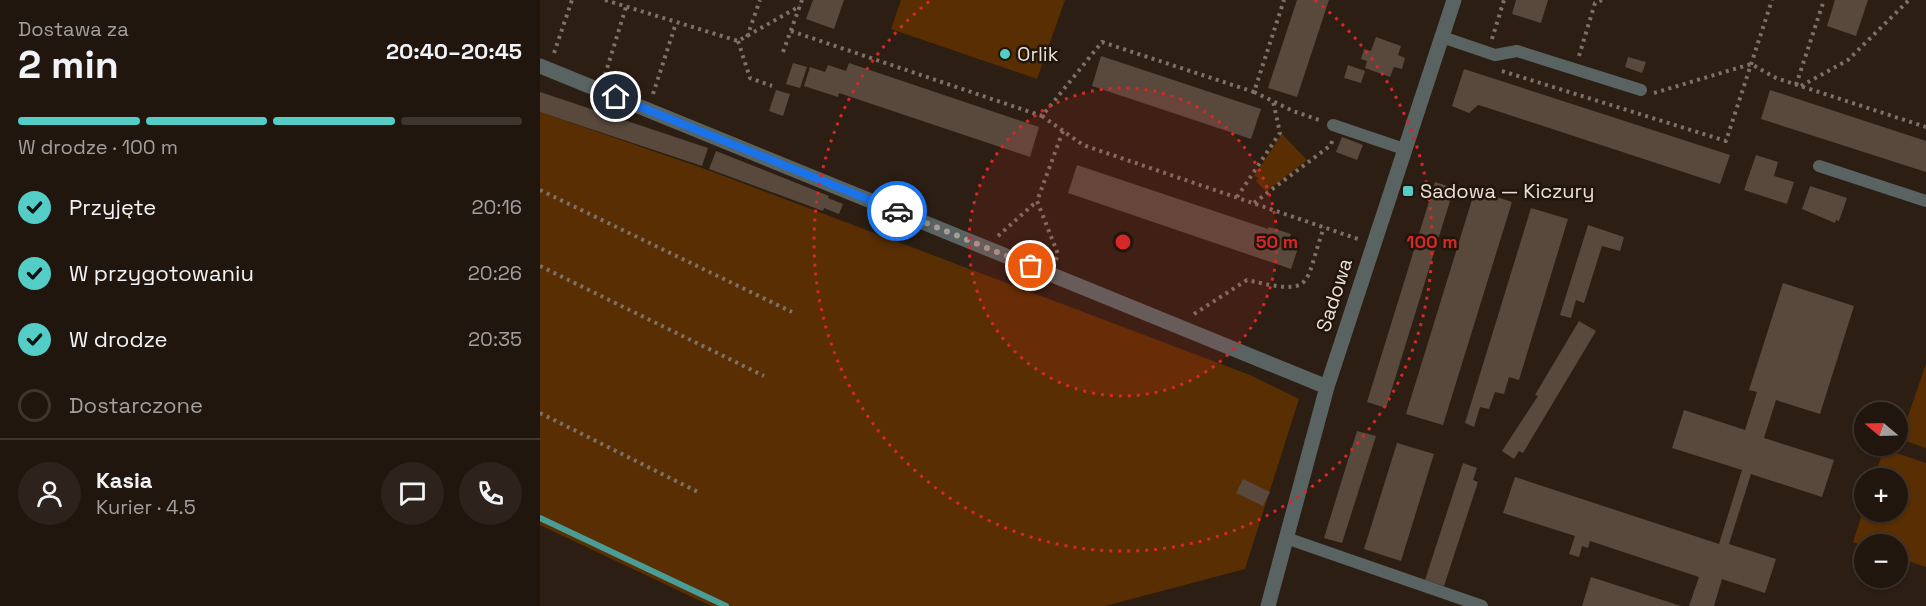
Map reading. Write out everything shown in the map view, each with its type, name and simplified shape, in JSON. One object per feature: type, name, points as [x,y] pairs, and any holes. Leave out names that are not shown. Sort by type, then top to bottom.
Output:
[{"type":"street","name":"Sadowa","points":[[1268,606],[1327,387],[1454,0]]},
{"type":"street","points":[[544,68],[1327,387]]},
{"type":"lane","points":[[1442,37],[1495,55],[1517,51],[1644,93]]},
{"type":"lane","points":[[1333,124],[1404,149]]},
{"type":"lane","points":[[1819,166],[1926,201]]},
{"type":"lane","points":[[1286,538],[1482,606]]},
{"type":"path","points":[[544,68],[572,0]]},
{"type":"path","points":[[605,0],[738,41],[747,38],[800,6]]},
{"type":"path","points":[[747,38],[760,0]]},
{"type":"path","points":[[783,52],[802,0]]},
{"type":"path","points":[[1254,92],[1284,0]]},
{"type":"path","points":[[1487,52],[1504,0]]},
{"type":"path","points":[[1574,70],[1596,2],[1602,0]]},
{"type":"path","points":[[1798,85],[1824,0]]},
{"type":"path","points":[[1798,85],[1848,60],[1909,0]]},
{"type":"path","points":[[600,90],[626,7]]},
{"type":"path","points":[[648,110],[676,23]]},
{"type":"path","points":[[791,31],[1042,116],[1083,145],[1360,239]]},
{"type":"path","points":[[738,41],[750,78],[772,86]]},
{"type":"path","points":[[1042,116],[1102,42],[1254,92],[1333,124],[1331,145],[1253,203]]},
{"type":"path","points":[[1644,93],[1751,64],[1776,78],[1926,127]]},
{"type":"path","points":[[1237,197],[1280,133],[1273,101]]},
{"type":"path","points":[[1641,114],[1645,105]]},
{"type":"path","points":[[992,250],[999,234],[1037,201],[1063,131]]},
{"type":"path","points":[[540,190],[792,312]]},
{"type":"path","points":[[1037,201],[1058,254],[1051,274]]},
{"type":"path","points":[[1176,325],[1247,280],[1284,289],[1298,288],[1306,281],[1324,227]]},
{"type":"path","points":[[540,267],[764,376]]},
{"type":"path","points":[[540,413],[698,492]]},
{"type":"shaded area","name":"Orlik","points":[[901,0],[1065,0],[1037,79],[891,29]]},
{"type":"shaded area","points":[[540,112],[705,169],[1250,375],[1299,399],[1245,569],[1105,606],[711,606],[540,525]]},
{"type":"shaded area","points":[[1282,134],[1307,160],[1266,192],[1256,181],[1259,178],[1254,176]]},
{"type":"shaded area","points":[[1926,364],[1926,448],[1908,442],[1908,416]]},
{"type":"shaded area","points":[[1882,456],[1905,456],[1926,463],[1926,567],[1908,561],[1908,534],[1856,534],[1859,522],[1908,522],[1908,468],[1877,468]]},
{"type":"building","points":[[813,0],[844,0],[834,29],[806,19]]},
{"type":"building","points":[[1297,0],[1329,0],[1297,97],[1268,88]]},
{"type":"building","points":[[1516,0],[1548,0],[1541,23],[1512,14]]},
{"type":"building","points":[[1835,0],[1868,0],[1856,36],[1827,26]]},
{"type":"building","points":[[1376,37],[1401,46],[1398,55],[1405,58],[1402,69],[1394,67],[1390,77],[1365,68],[1367,61],[1361,59],[1364,49],[1371,51]]},
{"type":"building","points":[[1101,56],[1261,109],[1251,139],[1092,86]]},
{"type":"building","points":[[1628,57],[1646,62],[1642,73],[1625,67]]},
{"type":"building","points":[[793,63],[807,67],[800,88],[786,84]]},
{"type":"building","points":[[849,63],[1039,127],[1030,157],[839,93],[838,97],[804,86],[810,67],[825,72],[828,65],[846,71]]},
{"type":"building","points":[[1348,65],[1365,71],[1361,83],[1344,78]]},
{"type":"building","points":[[1464,69],[1730,155],[1720,184],[1482,106],[1478,105],[1469,113],[1452,106]]},
{"type":"building","points":[[776,90],[790,94],[783,116],[769,111]]},
{"type":"building","points":[[1770,90],[1926,141],[1926,172],[1761,119]]},
{"type":"building","points":[[540,92],[708,148],[702,166],[540,112]]},
{"type":"building","points":[[1342,137],[1363,145],[1357,160],[1336,152]]},
{"type":"building","points":[[716,151],[829,196],[828,198],[843,204],[839,214],[824,208],[823,211],[709,169]]},
{"type":"building","points":[[1756,155],[1778,162],[1774,176],[1794,182],[1787,204],[1744,190]]},
{"type":"building","points":[[1077,165],[1268,229],[1269,227],[1291,234],[1289,239],[1300,242],[1291,269],[1068,193]]},
{"type":"building","points":[[1435,182],[1454,188],[1386,408],[1367,402]]},
{"type":"building","points":[[1810,186],[1847,198],[1839,221],[1836,220],[1835,223],[1802,209]]},
{"type":"building","points":[[1475,190],[1512,202],[1443,425],[1406,414]]},
{"type":"building","points":[[1531,208],[1568,219],[1519,380],[1509,377],[1504,394],[1495,392],[1489,409],[1480,407],[1474,427],[1465,423]]},
{"type":"building","points":[[1588,225],[1624,237],[1620,251],[1602,246],[1584,303],[1576,300],[1571,318],[1560,315]]},
{"type":"building","points":[[1783,283],[1854,306],[1820,414],[1776,400],[1764,438],[1834,460],[1822,497],[1751,474],[1729,544],[1776,559],[1765,593],[1722,579],[1714,606],[1689,606],[1699,577],[1590,541],[1588,548],[1582,546],[1579,557],[1569,554],[1575,536],[1503,513],[1515,477],[1719,544],[1742,470],[1672,448],[1684,410],[1745,430],[1757,392],[1749,390]]},
{"type":"building","points":[[1579,321],[1596,331],[1523,453],[1519,451],[1514,459],[1502,451],[1538,396],[1535,395]]},
{"type":"building","points":[[1357,431],[1376,436],[1342,543],[1324,538]]},
{"type":"building","points":[[1397,443],[1434,454],[1401,561],[1364,549]]},
{"type":"building","points":[[1463,463],[1477,468],[1473,480],[1478,482],[1444,586],[1425,580]]},
{"type":"building","points":[[1243,479],[1270,492],[1263,506],[1236,493]]},
{"type":"building","points":[[1591,577],[1681,606],[1582,606]]},
{"type":"waterway","points":[[540,518],[726,606]]},
{"type":"way so far","points":[[897,211],[1031,266]]},
{"type":"place","name":"Orlik","points":[[1005,54]]},
{"type":"place","name":"Sadowa — Kiczury","points":[[1408,191]]},
{"type":"route","points":[[616,97],[897,211]]}]
